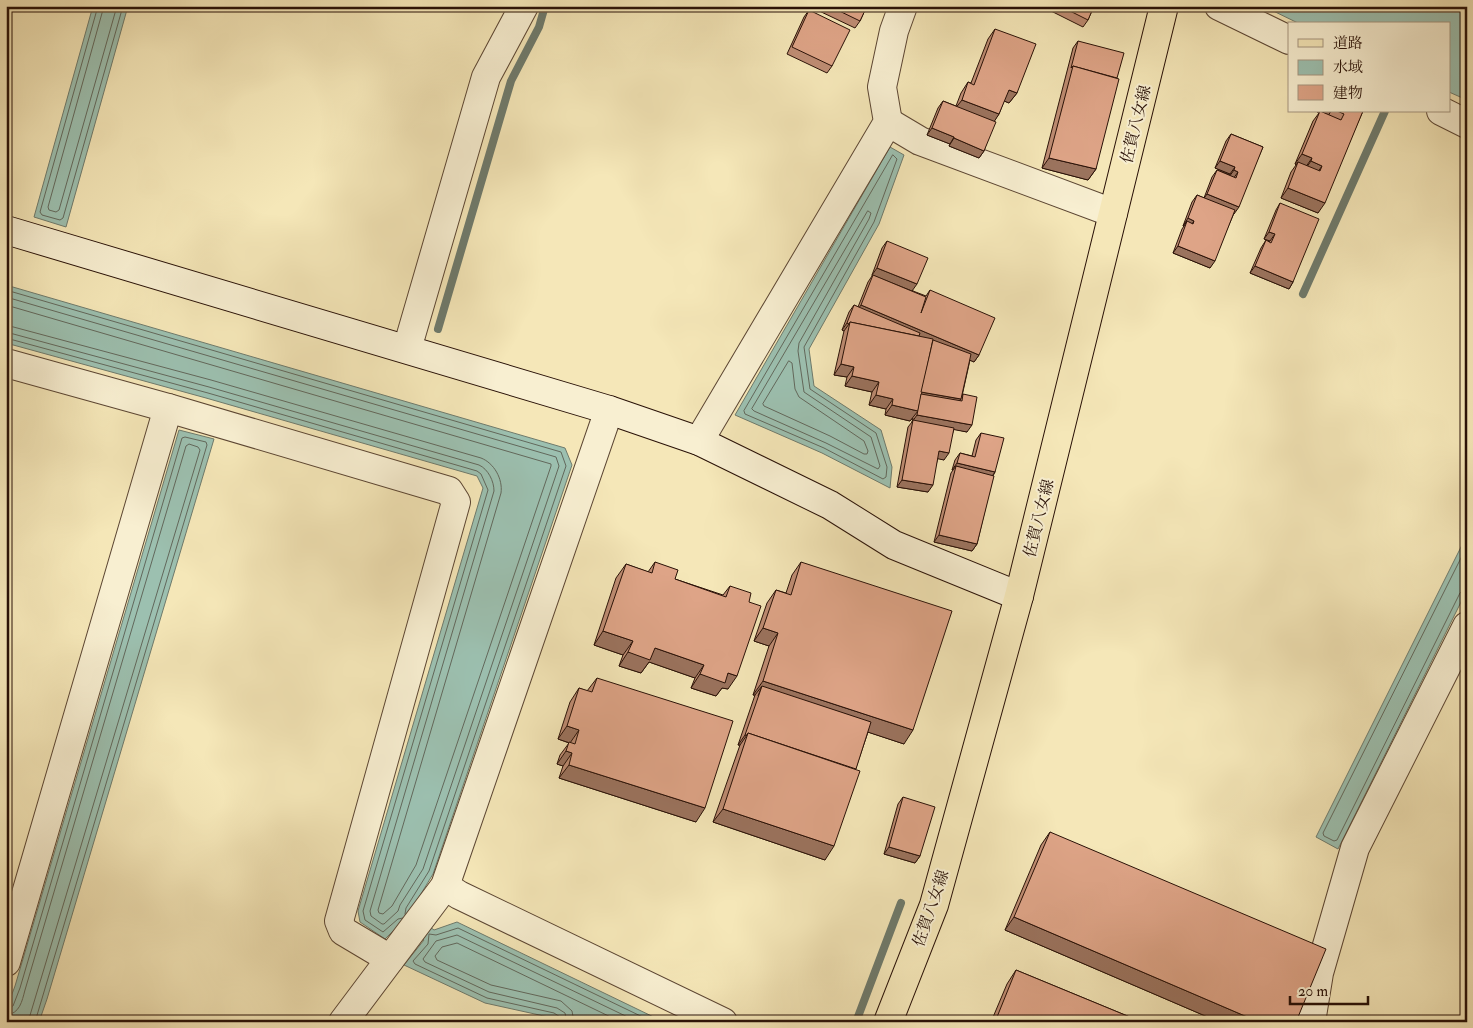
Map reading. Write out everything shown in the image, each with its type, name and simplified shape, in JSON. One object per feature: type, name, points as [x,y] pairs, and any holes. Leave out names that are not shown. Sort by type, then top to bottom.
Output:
[{"type":"main road","name":"佐賀八女線","points":[[888,1022],[934,905],[1019,596],[1164,6]]},
{"type":"street","points":[[407,349],[486,78],[524,6]]},
{"type":"street","points":[[699,441],[888,122],[882,87],[894,31],[904,6]]},
{"type":"street","points":[[1219,6],[1288,40]]},
{"type":"street","points":[[1443,112],[1467,124]]},
{"type":"street","points":[[888,122],[920,141],[1113,212]]},
{"type":"street","points":[[6,230],[609,410],[699,441],[830,505],[894,545],[1019,596]]},
{"type":"street","points":[[6,363],[168,408],[449,491],[456,502],[339,921],[344,931],[390,959]]},
{"type":"street","points":[[6,962],[168,408]]},
{"type":"street","points":[[344,1022],[445,886],[609,410]]},
{"type":"street","points":[[1312,1022],[1319,973],[1355,848],[1467,626]]},
{"type":"street","points":[[445,886],[459,895],[723,1022]]},
{"type":"water","points":[[93,6],[128,6],[66,227],[34,217]]},
{"type":"water","points":[[1263,6],[1467,6],[1467,100],[1450,92],[1450,22],[1296,22]]},
{"type":"water","points":[[890,147],[904,155],[879,224],[809,349],[814,386],[881,430],[892,467],[890,488],[822,453],[735,415]]},
{"type":"water","points":[[6,285],[565,448],[572,465],[433,874],[410,912],[434,930],[457,922],[664,1022],[559,1022],[553,1018],[485,1003],[404,965],[424,940],[402,922],[385,939],[360,922],[358,911],[483,488],[477,476],[6,343]]},
{"type":"water","points":[[179,430],[214,439],[39,1022],[6,1022],[6,1010],[15,986]]},
{"type":"water","points":[[1467,535],[1467,590],[1338,849],[1316,837]]},
{"type":"building","points":[[829,6],[867,6],[860,21]]},
{"type":"building","points":[[1060,6],[1094,6],[1088,20]]},
{"type":"building","points":[[809,10],[850,30],[832,66],[792,47]]},
{"type":"building","points":[[995,29],[1036,44],[1017,93],[1009,90],[999,114],[962,100],[968,82],[974,85]]},
{"type":"building","points":[[1078,41],[1124,53],[1117,78],[1073,66],[1071,68]]},
{"type":"building","points":[[1073,66],[1119,79],[1096,169],[1049,158]]},
{"type":"building","points":[[943,101],[996,122],[984,151],[932,128]]},
{"type":"building","points":[[1320,112],[1341,120],[1344,114],[1339,112],[1363,112],[1325,203],[1288,188],[1298,162],[1320,171],[1322,166],[1311,161],[1312,158],[1302,154]]},
{"type":"building","points":[[1231,134],[1263,147],[1239,207],[1207,194],[1217,170],[1236,178],[1238,172],[1234,170],[1235,167],[1220,161]]},
{"type":"building","points":[[1197,195],[1235,210],[1215,261],[1178,246],[1187,221],[1193,224],[1194,221],[1188,218]]},
{"type":"building","points":[[1280,203],[1319,219],[1293,282],[1255,266],[1266,240],[1271,243],[1275,234],[1269,232]]},
{"type":"building","points":[[887,241],[928,258],[917,284],[877,268]]},
{"type":"building","points":[[873,275],[926,297],[921,313],[930,290],[995,318],[979,355],[861,305]]},
{"type":"building","points":[[854,305],[920,333],[919,336],[850,322],[849,324],[847,323]]},
{"type":"building","points":[[850,322],[933,339],[918,411],[892,405],[893,399],[876,395],[879,382],[852,376],[854,367],[841,364]]},
{"type":"building","points":[[933,340],[971,354],[961,399],[921,392]]},
{"type":"building","points":[[921,394],[962,401],[963,394],[977,397],[972,425],[917,415]]},
{"type":"building","points":[[913,420],[954,428],[949,453],[939,451],[933,485],[902,480]]},
{"type":"building","points":[[981,433],[1004,438],[995,472],[957,463],[960,453],[975,457]]},
{"type":"building","points":[[956,466],[994,476],[977,544],[939,535]]},
{"type":"building","points":[[655,562],[678,570],[675,579],[726,597],[730,586],[751,593],[749,602],[761,606],[737,676],[728,673],[725,683],[700,674],[704,665],[655,648],[650,660],[628,652],[633,641],[603,631],[626,564],[652,573]]},
{"type":"building","points":[[801,562],[952,611],[913,730],[763,681],[778,633],[763,628],[776,590],[791,595]]},
{"type":"building","points":[[597,678],[733,721],[705,808],[569,765],[572,753],[566,751],[569,742],[575,744],[579,730],[567,726],[579,688],[592,692]]},
{"type":"building","points":[[762,686],[871,722],[856,769],[748,733],[745,735]]},
{"type":"building","points":[[748,733],[860,771],[834,846],[723,809]]},
{"type":"building","points":[[903,797],[935,807],[920,856],[889,847]]},
{"type":"building","points":[[1050,832],[1326,949],[1296,1022],[1259,1022],[1014,917]]},
{"type":"building","points":[[1016,970],[1142,1022],[995,1022]]},
{"type":"building","points":[[1220,1018],[1230,1022],[1218,1022]]},
{"type":"waterway","points":[[438,329],[511,81],[539,27],[545,6]]},
{"type":"waterway","points":[[1303,294],[1385,112]]},
{"type":"waterway","points":[[856,1022],[901,903]]}]
